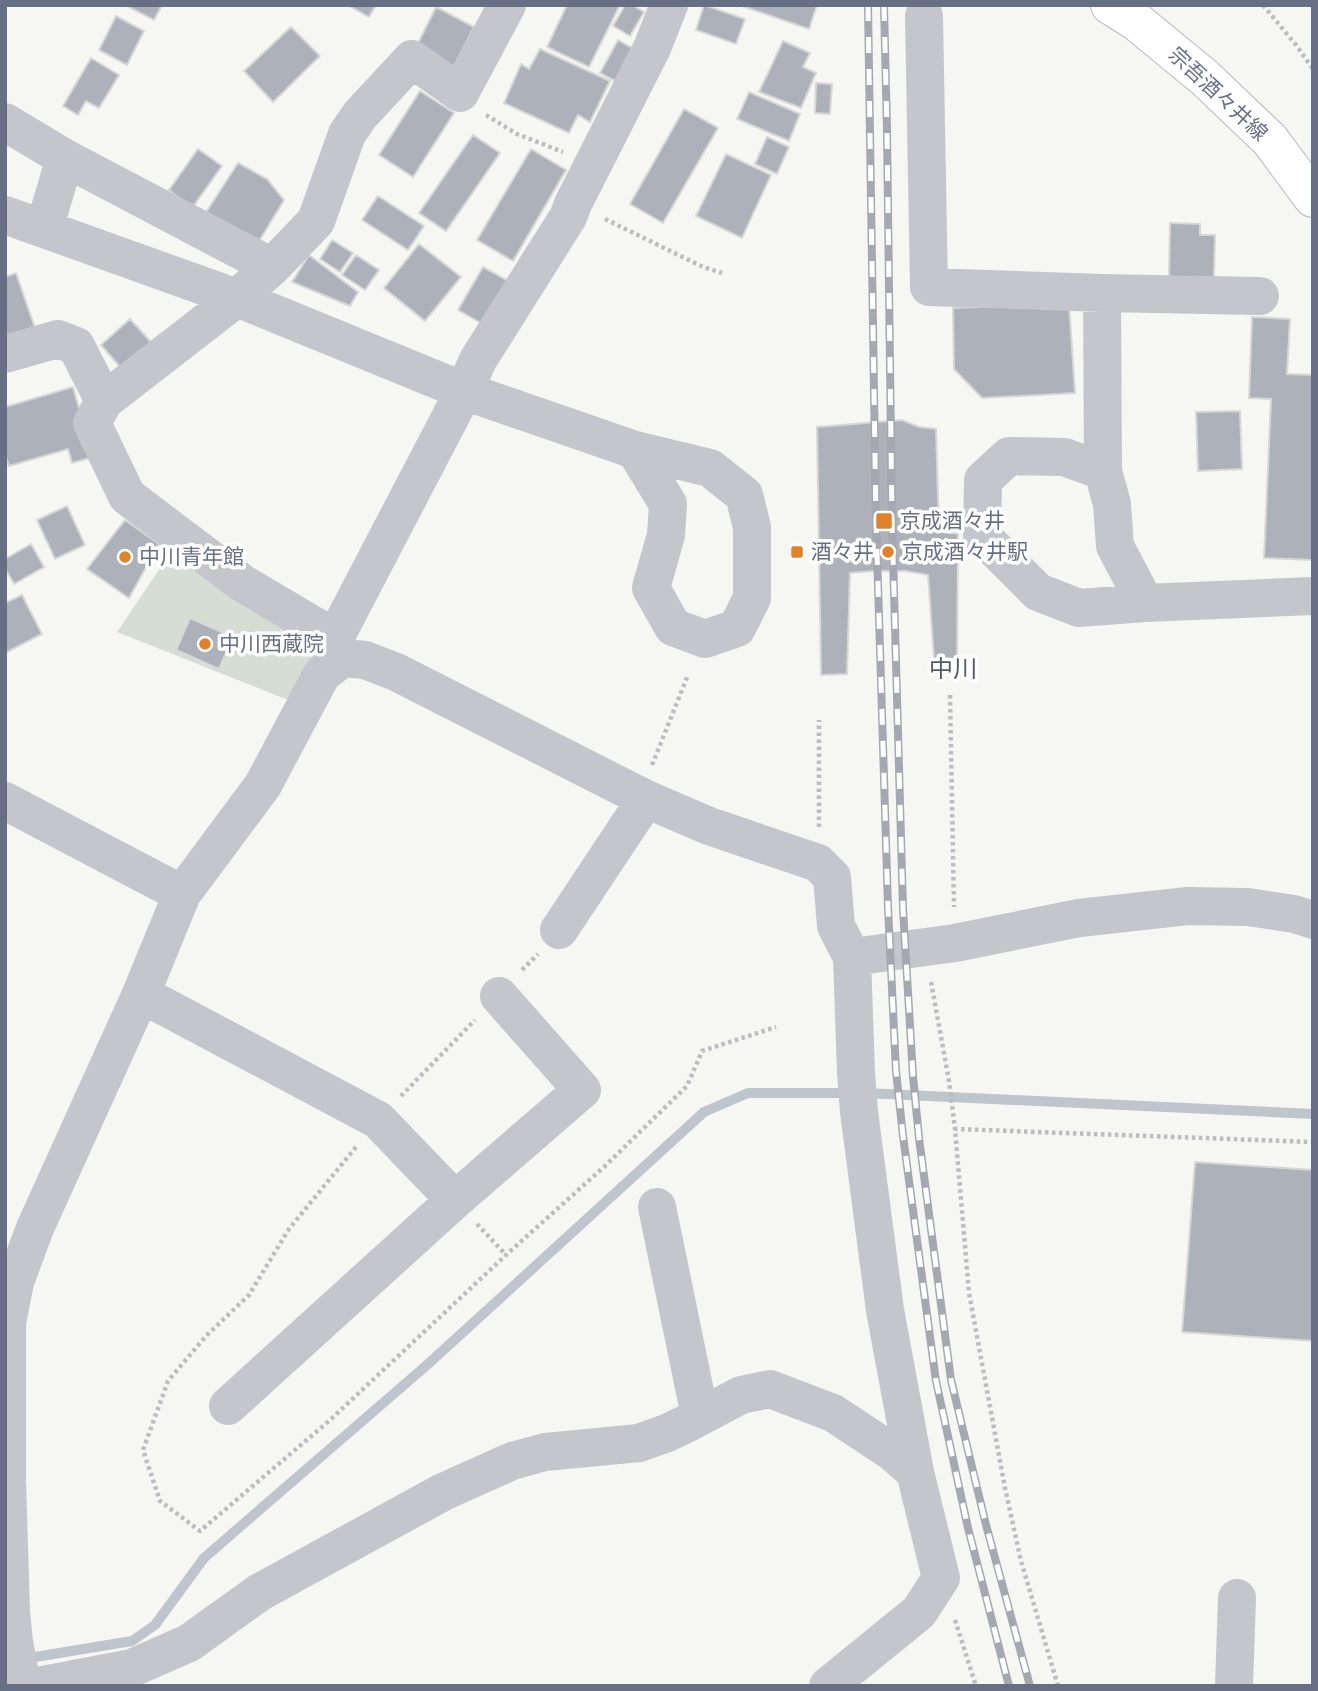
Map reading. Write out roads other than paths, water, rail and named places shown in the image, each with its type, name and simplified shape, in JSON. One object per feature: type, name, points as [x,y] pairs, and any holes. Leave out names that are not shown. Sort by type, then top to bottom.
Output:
[{"type":"main road","name":"宗吾酒々井線","points":[[1110,5],[1136,22],[1205,78],[1269,140],[1313,198]]},
{"type":"street","points":[[507,5],[460,93],[412,59],[360,115],[348,134],[316,221],[272,267],[237,298],[104,401],[92,423],[127,496],[242,583],[339,648],[396,672],[643,797],[709,826],[818,863],[832,877],[836,926],[852,957],[859,1112],[885,1310],[915,1472],[941,1578],[919,1612],[828,1686]]},
{"type":"street","points":[[22,1686],[11,1612],[7,1479],[7,1323],[15,1282],[35,1228],[141,994],[182,894],[263,785],[322,674],[339,648],[478,360],[568,217],[652,48],[669,5]]},
{"type":"street","points":[[924,16],[929,287],[1260,296]]},
{"type":"street","points":[[5,122],[65,158],[272,267]]},
{"type":"street","points":[[44,229],[65,158]]},
{"type":"street","points":[[5,215],[237,298],[464,391],[635,450],[710,468],[744,495],[752,527],[752,598],[737,628],[705,639],[673,627],[651,588],[666,535],[668,504],[635,450]]},
{"type":"street","points":[[1102,293],[1103,471],[1112,504],[1115,546],[1145,603]]},
{"type":"street","points":[[5,354],[58,339],[76,346],[104,401]]},
{"type":"street","points":[[1103,471],[1064,457],[1009,456],[983,480],[982,536],[1038,592],[1079,608],[1313,596]]},
{"type":"street","points":[[559,930],[643,797]]},
{"type":"street","points":[[5,802],[182,894]]},
{"type":"street","points":[[852,957],[940,945],[1079,918],[1188,906],[1248,907],[1294,914],[1313,920]]},
{"type":"street","points":[[141,994],[378,1120],[455,1200]]},
{"type":"street","points":[[228,1406],[455,1200],[582,1090],[499,996]]},
{"type":"street","points":[[657,1207],[700,1416]]},
{"type":"street","points":[[38,1686],[132,1668],[189,1643],[260,1592],[443,1492],[512,1461],[545,1452],[639,1443],[667,1433],[741,1395],[769,1389],[834,1413],[892,1452],[915,1472]]},
{"type":"street","points":[[1234,1686],[1237,1598]]},
{"type":"waterway","points":[[23,1659],[132,1641],[155,1625],[204,1558],[427,1365],[704,1112],[748,1093],[850,1093]]},
{"type":"waterway","points":[[865,1093],[1313,1114]]},
{"type":"railway","points":[[868,5],[876,520],[896,1071],[936,1381],[968,1528],[1009,1686]]},
{"type":"railway","points":[[884,5],[892,521],[903,909],[913,1076],[951,1380],[986,1525],[1030,1686]]},
{"type":"place","name":"京成酒々井","points":[[884,521]]},
{"type":"place","name":"酒々井","points":[[797,552]]},
{"type":"place","name":"京成酒々井駅","points":[[888,552]]},
{"type":"place","name":"中川青年館","points":[[125,557]]},
{"type":"place","name":"中川西蔵院","points":[[205,644]]},
{"type":"district","name":"中川","points":[[953,669]]}]
